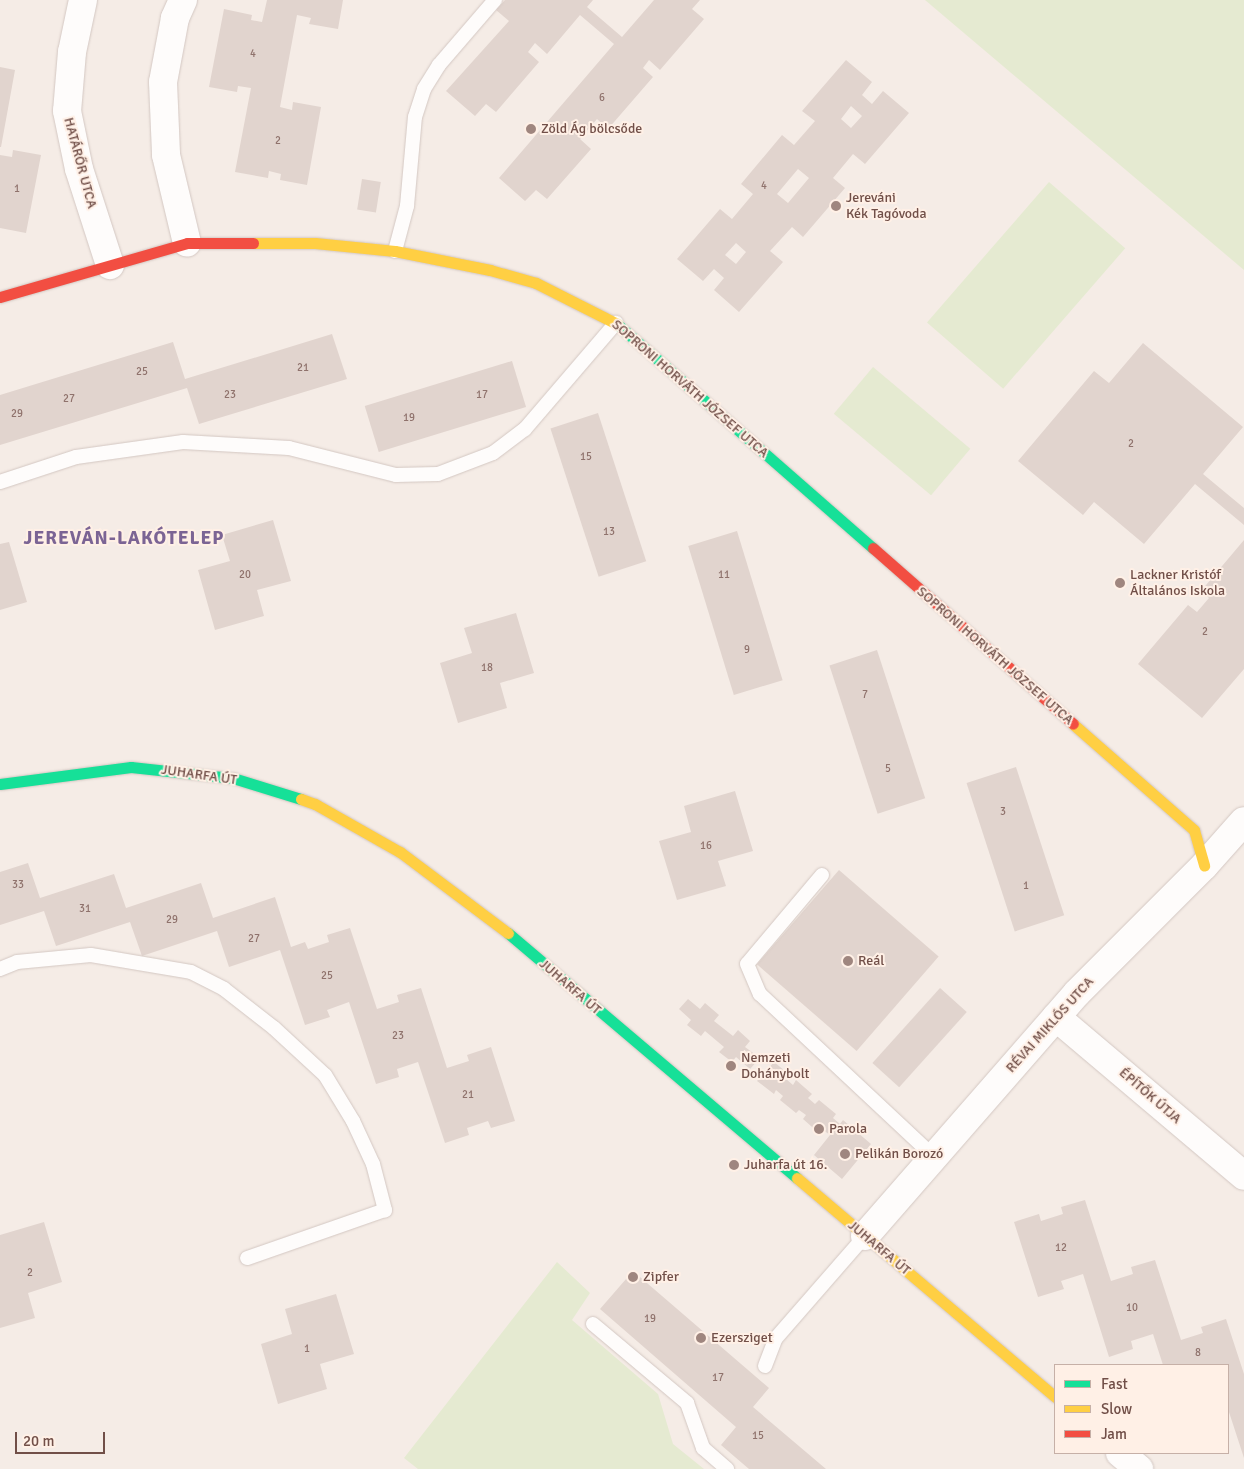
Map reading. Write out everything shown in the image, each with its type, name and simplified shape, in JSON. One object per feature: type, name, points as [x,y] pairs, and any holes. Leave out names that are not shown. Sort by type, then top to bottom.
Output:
[{"type":"street","name":"HATÁRŐR UTCA","points":[[84,0],[72,52],[67,111],[79,169],[110,265]]},
{"type":"street","points":[[183,0],[175,18],[163,82],[166,155],[187,243]]},
{"type":"street","name":"SOPRONI HORVÁTH JÓZSEF UTCA","points":[[0,297],[187,243],[315,243],[395,251],[490,270],[536,283],[616,322],[1194,830],[1204,866]]},
{"type":"street","name":"JUHARFA ÚT","points":[[0,784],[131,766],[233,778],[315,804],[400,852],[509,934],[1054,1396]]},
{"type":"street","name":"RÉVAI MIKLÓS UTCA","points":[[865,1236],[1056,1016],[1204,866],[1244,821]]},
{"type":"street","name":"ÉPÍTŐK ÚTJA","points":[[1056,1016],[1244,1176]]},
{"type":"street","points":[[1121,1454],[1139,1469]]},
{"type":"lane","points":[[395,251],[407,206],[415,117],[424,89],[439,65],[495,0]]},
{"type":"lane","points":[[0,482],[76,457],[183,442],[289,448],[396,475],[438,474],[493,453],[525,429],[616,322]]},
{"type":"lane","points":[[822,875],[747,964],[760,994],[933,1156]]},
{"type":"lane","points":[[0,969],[17,962],[91,955],[191,972],[224,990],[274,1028],[325,1075],[353,1120],[369,1156],[385,1210],[247,1258]]},
{"type":"lane","points":[[765,1366],[776,1338],[865,1236]]},
{"type":"lane","points":[[593,1324],[687,1402],[703,1448],[727,1469]]},
{"type":"green space","points":[[925,0],[1244,0],[1244,270]]},
{"type":"green space","points":[[1049,182],[1125,248],[1003,389],[927,322]]},
{"type":"green space","points":[[873,367],[970,449],[931,495],[834,414]]},
{"type":"green space","points":[[557,1262],[590,1293],[572,1320],[658,1394],[673,1444],[704,1469],[418,1469],[404,1458]]},
{"type":"building","points":[[267,0],[343,0],[338,29],[309,24],[311,18],[297,15],[280,107],[292,110],[293,102],[321,107],[307,185],[280,180],[281,174],[269,171],[268,178],[235,172],[251,88],[238,86],[237,92],[209,87],[224,9],[252,15],[251,20],[262,22]]},
{"type":"building","points":[[505,0],[593,0],[587,7],[622,37],[654,0],[700,0],[692,9],[704,19],[660,70],[649,60],[643,68],[653,77],[608,129],[597,119],[580,139],[591,149],[547,199],[536,190],[525,201],[499,178],[614,44],[580,15],[547,54],[535,43],[528,52],[539,62],[496,112],[486,104],[475,116],[446,91],[509,21],[496,10]]},
{"type":"building","points":[[846,60],[872,82],[862,95],[872,104],[883,91],[909,113],[865,164],[853,154],[833,178],[845,188],[803,237],[792,227],[770,251],[783,262],[739,312],[714,290],[724,278],[714,269],[703,281],[677,259],[720,209],[732,219],[753,194],[741,184],[782,135],[794,145],[815,121],[802,111]],"holes":[[[851,106],[862,116],[851,128],[841,119]],[[798,169],[809,178],[788,203],[777,194]],[[736,243],[746,252],[736,264],[725,255]]]},
{"type":"building","points":[[0,67],[15,70],[1,147],[0,147]]},
{"type":"building","points":[[13,150],[41,155],[26,233],[0,228],[0,155],[12,157]]},
{"type":"building","points":[[362,179],[381,182],[376,213],[357,210]]},
{"type":"building","points":[[332,334],[347,379],[199,424],[187,388],[0,445],[0,395],[173,342],[185,379]]},
{"type":"building","points":[[1143,343],[1243,427],[1203,474],[1244,508],[1244,525],[1195,484],[1144,544],[1094,502],[1083,515],[1018,461],[1094,371],[1109,383]]},
{"type":"building","points":[[512,361],[526,407],[379,452],[365,406]]},
{"type":"building","points":[[598,413],[646,561],[599,577],[550,428]]},
{"type":"building","points":[[273,520],[291,581],[257,590],[264,616],[215,630],[198,570],[230,561],[222,535]]},
{"type":"building","points":[[737,531],[783,680],[734,695],[688,546]]},
{"type":"building","points":[[1244,540],[1244,669],[1202,718],[1138,664],[1188,605],[1197,612],[1209,598],[1201,591]]},
{"type":"building","points":[[9,542],[27,602],[0,610],[0,544]]},
{"type":"building","points":[[516,613],[534,673],[500,683],[507,708],[458,723],[440,663],[472,653],[464,628]]},
{"type":"building","points":[[877,650],[925,798],[878,814],[829,665]]},
{"type":"building","points":[[1016,767],[1064,915],[1015,931],[967,783]]},
{"type":"building","points":[[735,791],[753,851],[718,861],[726,886],[677,900],[659,841],[691,832],[684,806]]},
{"type":"building","points":[[28,863],[40,898],[114,874],[126,908],[201,883],[213,918],[275,897],[291,947],[305,942],[308,949],[329,942],[327,935],[350,928],[377,1009],[399,1002],[397,995],[421,988],[447,1068],[469,1061],[467,1055],[491,1047],[515,1121],[491,1128],[488,1121],[467,1128],[469,1135],[445,1143],[418,1062],[397,1069],[399,1077],[376,1084],[349,1002],[327,1010],[330,1017],[305,1025],[280,950],[229,967],[217,931],[142,956],[130,922],[56,946],[44,911],[0,925],[0,872]]},
{"type":"building","name":"Reál","points":[[839,870],[939,957],[857,1051],[757,964]]},
{"type":"building","points":[[940,988],[967,1012],[899,1087],[872,1063]]},
{"type":"building","points":[[688,999],[700,1009],[705,1003],[719,1015],[714,1021],[733,1036],[738,1030],[750,1041],[745,1047],[760,1058],[750,1069],[736,1057],[732,1062],[719,1052],[724,1047],[705,1031],[701,1036],[687,1025],[691,1020],[679,1009]]},
{"type":"building","points":[[774,1062],[790,1075],[786,1079],[793,1085],[796,1080],[812,1094],[808,1098],[815,1104],[819,1100],[836,1114],[833,1118],[840,1124],[843,1120],[871,1144],[842,1179],[814,1155],[830,1135],[823,1130],[820,1134],[803,1119],[806,1115],[799,1110],[796,1113],[780,1100],[783,1096],[776,1090],[774,1094],[757,1081]]},
{"type":"building","points":[[1085,1200],[1111,1281],[1133,1274],[1131,1267],[1155,1260],[1181,1340],[1203,1333],[1201,1327],[1226,1319],[1244,1374],[1244,1458],[1229,1412],[1229,1364],[1163,1364],[1153,1334],[1131,1341],[1133,1349],[1109,1357],[1083,1274],[1061,1281],[1064,1289],[1038,1297],[1014,1222],[1039,1214],[1041,1221],[1063,1214],[1061,1207]]},
{"type":"building","points":[[44,1222],[62,1282],[28,1293],[35,1318],[0,1328],[0,1235]]},
{"type":"building","points":[[633,1271],[769,1388],[753,1407],[826,1469],[749,1469],[721,1445],[736,1427],[600,1309]]},
{"type":"building","points":[[336,1294],[354,1354],[320,1364],[327,1389],[278,1404],[261,1344],[292,1334],[285,1309]]},
{"type":"traffic: fast","points":[[617,324],[873,548]]},
{"type":"traffic: fast","points":[[0,784],[131,767],[233,778],[301,799]]},
{"type":"traffic: fast","points":[[508,933],[797,1178]]},
{"type":"traffic: slow","points":[[253,243],[315,243],[395,251],[490,270],[536,283],[617,324]]},
{"type":"traffic: slow","points":[[1073,724],[1194,830],[1204,866]]},
{"type":"traffic: slow","points":[[301,799],[315,804],[400,852],[508,933]]},
{"type":"traffic: slow","points":[[797,1178],[1054,1396]]},
{"type":"traffic: jam","points":[[0,297],[187,243],[253,243]]},
{"type":"traffic: jam","points":[[873,548],[1073,724]]},
{"type":"place","name":"Zöld Ág bölcsőde","points":[[531,129]]},
{"type":"place","name":"Jereváni Kék Tagóvoda","points":[[836,206]]},
{"type":"place","name":"Lackner Kristóf Általános Iskola","points":[[1120,583]]},
{"type":"place","name":"Reál","points":[[848,961]]},
{"type":"place","name":"Nemzeti Dohánybolt","points":[[731,1066]]},
{"type":"place","name":"Parola","points":[[819,1129]]},
{"type":"place","name":"Pelikán Borozó","points":[[845,1154]]},
{"type":"place","name":"Juharfa út 16.","points":[[734,1165]]},
{"type":"place","name":"Zipfer","points":[[633,1277]]},
{"type":"place","name":"Ezersziget","points":[[701,1338]]},
{"type":"district","name":"JEREVÁN-LAKÓTELEP","points":[[124,539]]}]
